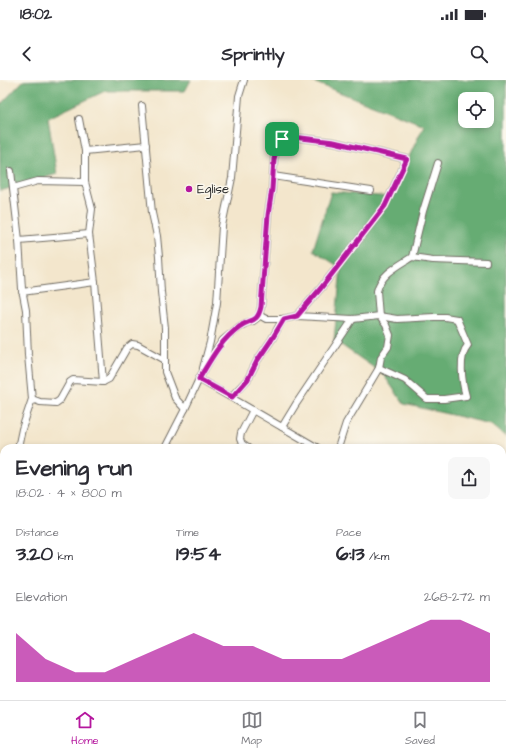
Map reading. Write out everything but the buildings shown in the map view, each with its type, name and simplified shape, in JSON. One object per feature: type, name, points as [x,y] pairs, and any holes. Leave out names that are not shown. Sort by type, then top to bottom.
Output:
[{"type":"street","points":[[199,379],[210,342],[217,303],[222,226],[232,178],[239,96],[244,80]]},
{"type":"street","points":[[142,106],[152,213],[160,257],[165,328],[165,372],[175,398],[185,409]]},
{"type":"street","points":[[79,119],[85,151],[85,182],[92,209],[89,234],[95,282],[103,382]]},
{"type":"street","points":[[167,444],[199,379],[223,340],[246,322],[253,321],[259,315],[261,307],[274,159],[278,145],[282,139],[285,136],[334,142],[407,159],[385,206],[321,288],[297,316]]},
{"type":"street","points":[[85,151],[146,145]]},
{"type":"street","points":[[412,257],[423,211],[438,163]]},
{"type":"street","points":[[11,171],[19,240],[22,292],[26,310],[32,399],[19,444]]},
{"type":"street","points":[[273,176],[371,192]]},
{"type":"street","points":[[13,188],[38,181],[85,182]]},
{"type":"street","points":[[19,240],[89,234]]},
{"type":"street","points":[[339,444],[346,423],[379,368],[381,357],[388,347],[390,335],[386,325],[379,316],[377,291],[384,278],[412,257],[433,260],[486,262]]},
{"type":"street","points":[[22,292],[95,282]]},
{"type":"street","points":[[259,315],[266,319],[284,319],[297,316],[353,319],[379,316],[397,319],[434,317],[457,318],[468,345],[464,349],[462,358],[463,385],[466,396],[444,399],[427,399],[405,380],[379,368]]},
{"type":"street","points":[[232,397],[248,379],[257,361],[284,319]]},
{"type":"street","points":[[282,427],[353,319]]},
{"type":"street","points":[[32,399],[40,402],[56,403],[60,400],[70,382],[73,380],[103,382],[109,379],[127,348],[132,344],[138,345],[165,360]]},
{"type":"street","points":[[199,379],[311,444]]},
{"type":"street","points":[[242,444],[240,439],[241,433],[253,410]]},
{"type":"green space","points":[[191,80],[185,91],[105,91],[48,118],[57,174],[0,191],[0,105],[23,81]]},
{"type":"green space","points":[[308,80],[506,80],[506,437],[491,424],[404,404],[383,374],[334,340],[341,268],[313,250],[331,192],[390,197],[424,125]]},
{"type":"place","name":"Eglise","points":[[189,189]]},
{"type":"route","points":[[285,136],[334,142],[407,159],[385,206],[321,288],[297,316],[284,319],[257,361],[248,379],[232,397],[199,379],[223,340],[246,322],[253,321],[259,315],[261,307],[274,159],[278,145],[282,139],[285,136]]}]
